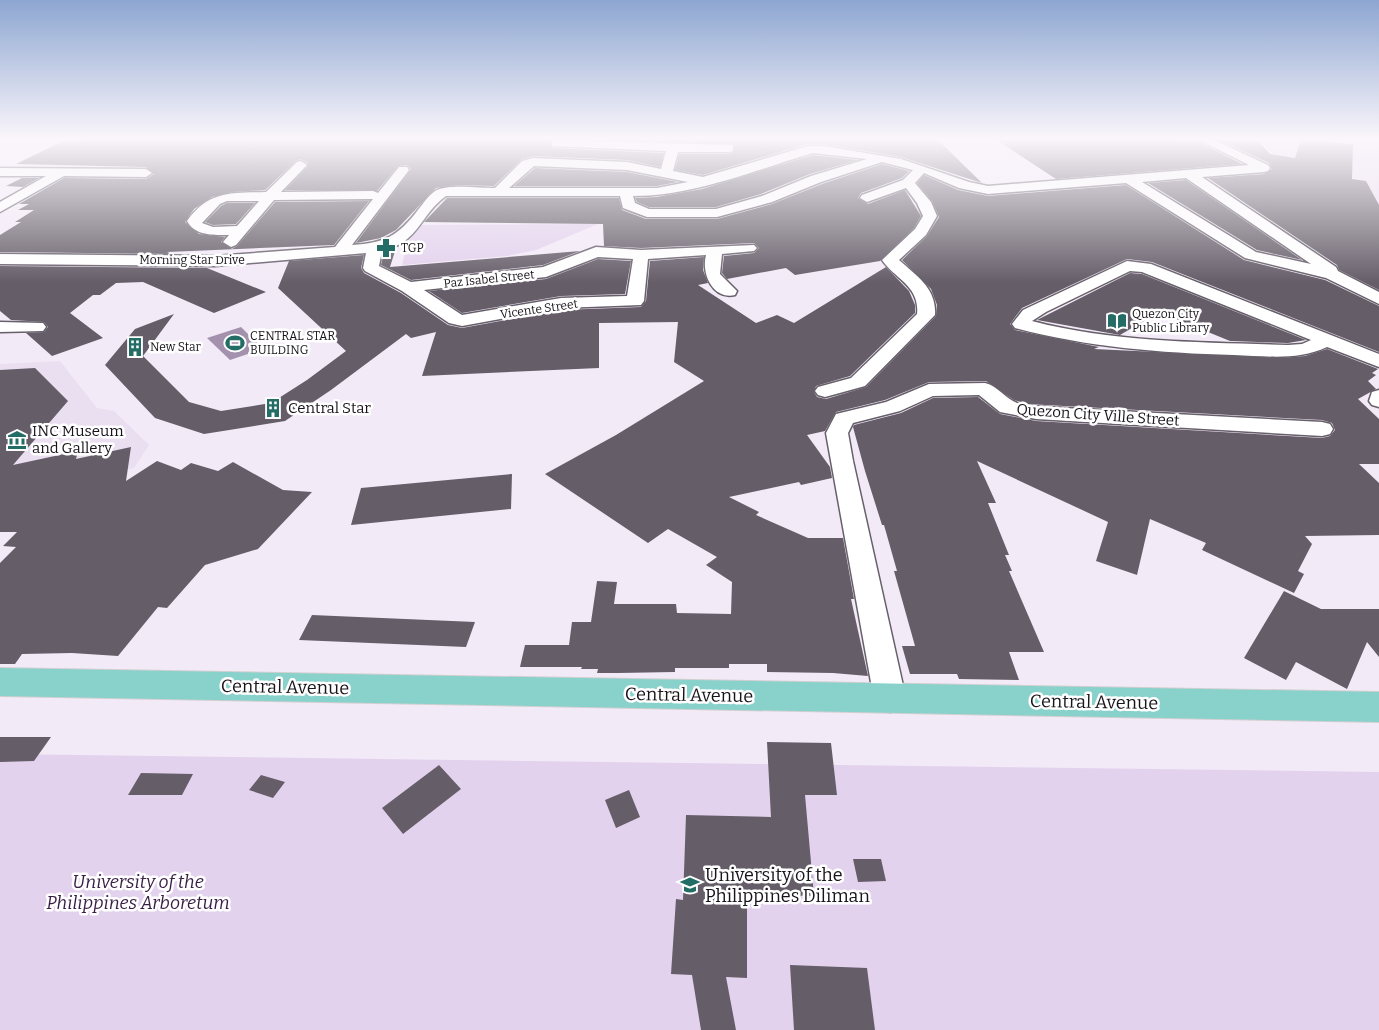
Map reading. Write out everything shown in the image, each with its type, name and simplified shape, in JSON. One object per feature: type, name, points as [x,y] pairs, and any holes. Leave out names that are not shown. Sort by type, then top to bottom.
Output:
[{"type":"main road","name":"Central Avenue","points":[[0,682],[1379,707]]},
{"type":"street","points":[[0,208],[36,187]]},
{"type":"street","points":[[215,261],[279,187]]},
{"type":"street","points":[[340,251],[390,187]]},
{"type":"street","points":[[500,190],[503,187]]},
{"type":"street","points":[[408,287],[371,268],[380,247],[407,233],[440,193],[500,190],[626,193],[657,192],[676,187]]},
{"type":"street","points":[[626,193],[628,206],[647,213],[717,214],[767,199],[796,187]]},
{"type":"street","points":[[867,198],[897,187]]},
{"type":"street","points":[[825,391],[858,382],[926,314],[928,303],[925,295],[915,282],[890,260],[921,232],[930,216],[924,202],[911,187]]},
{"type":"street","points":[[968,187],[1000,190],[1045,187]]},
{"type":"street","points":[[1141,187],[1251,256],[1332,274],[1379,299]]},
{"type":"street","points":[[1208,187],[1329,268],[1332,274]]},
{"type":"street","points":[[240,230],[212,231],[196,226],[194,221],[221,198],[373,195]]},
{"type":"street","name":"Morning Star Drive","points":[[0,259],[215,261],[380,247]]},
{"type":"street","name":"Paz Isabel Street","points":[[408,287],[546,272],[596,252],[641,254],[749,248]]},
{"type":"street","points":[[716,250],[710,273],[712,278],[729,291]]},
{"type":"street","name":"Vicente Street","points":[[408,287],[455,319],[462,321],[561,303],[635,301],[641,254]]},
{"type":"street","points":[[1327,340],[1305,350],[1288,351],[1117,343],[1056,335],[1021,324],[1029,314],[1040,308],[1127,266],[1135,265],[1327,340],[1379,361]]},
{"type":"street","points":[[0,327],[36,327]]},
{"type":"street","name":"Quezon City Ville Street","points":[[890,699],[841,461],[837,433],[844,419],[893,407],[929,390],[947,388],[985,389],[996,403],[1014,410],[1036,414],[1322,430]]},
{"type":"street","points":[[1379,396],[1379,401]]},
{"type":"shaded area","points":[[1308,187],[1379,187],[1379,243]]},
{"type":"shaded area","name":"CENTRAL STAR BUILDING","points":[[241,327],[263,349],[230,360],[207,338]]},
{"type":"shaded area","points":[[60,361],[97,408],[114,411],[149,445],[134,468],[0,498],[0,364]]},
{"type":"green space","points":[[598,224],[536,250],[507,256],[402,265],[406,249],[417,225]]},
{"type":"green space","name":"University of the Philippines Arboretum","points":[[0,754],[1379,772],[1379,1030],[0,1030]]},
{"type":"building","points":[[48,187],[268,187],[265,190],[232,192],[212,197],[194,209],[185,222],[199,234],[225,237],[221,242],[232,249],[237,246],[275,202],[369,201],[334,245],[167,252],[172,254],[0,252],[0,235],[21,222],[15,222],[34,210],[18,210],[29,204],[19,204]]},
{"type":"building","points":[[288,187],[380,187],[377,191],[285,190]]},
{"type":"building","points":[[398,187],[443,187],[436,188],[396,230],[381,238],[356,243]]},
{"type":"building","points":[[708,187],[778,187],[716,207],[649,207],[637,202],[635,198],[656,197]]},
{"type":"building","points":[[814,187],[877,187],[861,193],[858,198],[868,204],[905,190],[921,216],[914,228],[880,261],[795,275],[786,268],[727,279],[722,273],[724,256],[754,253],[759,248],[754,243],[641,248],[604,246],[603,224],[424,222],[447,198],[619,198],[622,210],[646,219],[717,219],[772,204]]},
{"type":"building","points":[[920,187],[951,187],[988,196],[1100,187],[1129,187],[1244,260],[1325,280],[1379,306],[1379,352],[1152,262],[1127,259],[1022,308],[1010,324],[1015,330],[1099,347],[1094,349],[1281,358],[1305,356],[1327,349],[1378,369],[1372,373],[1376,375],[1368,381],[1376,389],[1358,399],[1379,419],[1379,464],[1359,464],[1379,483],[1379,535],[1305,536],[1312,544],[1298,571],[1304,574],[1294,593],[1202,550],[1206,543],[1150,519],[1137,575],[1096,561],[1108,522],[977,461],[996,503],[988,503],[1009,555],[1005,555],[1012,571],[1009,571],[1044,652],[1009,652],[1019,680],[959,679],[957,674],[910,674],[902,646],[915,646],[894,571],[897,571],[884,525],[882,525],[865,471],[854,425],[901,413],[933,398],[978,397],[1000,414],[1036,421],[1322,438],[1330,436],[1335,430],[1332,423],[1322,420],[1027,404],[1014,400],[986,381],[929,382],[885,400],[836,412],[825,431],[807,435],[830,467],[832,478],[801,485],[799,482],[729,497],[759,512],[756,515],[808,538],[843,538],[854,599],[851,599],[868,676],[833,673],[767,672],[767,664],[729,664],[729,668],[675,668],[675,672],[618,673],[597,673],[598,669],[581,669],[582,667],[520,667],[525,645],[569,645],[572,622],[591,622],[597,581],[617,582],[614,604],[676,604],[677,613],[731,614],[732,582],[706,565],[717,557],[668,529],[648,543],[545,474],[616,435],[704,381],[674,362],[678,322],[599,323],[599,368],[422,376],[436,332],[411,338],[406,334],[331,390],[285,421],[204,434],[155,418],[105,365],[135,329],[174,314],[143,356],[189,402],[221,411],[271,403],[307,380],[346,351],[278,288],[289,261],[364,255],[361,268],[364,273],[401,293],[448,325],[462,328],[561,310],[641,307],[646,301],[650,261],[704,257],[703,270],[708,283],[698,285],[756,323],[777,315],[794,323],[886,267],[909,291],[915,305],[915,313],[850,376],[816,386],[814,392],[817,397],[826,399],[866,387],[936,316],[937,305],[931,289],[902,260],[927,236],[939,217],[932,201]]},
{"type":"building","points":[[1155,187],[1196,187],[1302,260],[1257,250]]},
{"type":"building","points":[[1221,187],[1369,187],[1379,205],[1379,290],[1339,270],[1337,265]]},
{"type":"building","points":[[227,203],[255,203],[236,224],[213,225],[205,222],[221,206]]},
{"type":"building","points":[[396,248],[390,267],[580,251],[543,265],[411,280],[381,265],[384,252]]},
{"type":"building","points":[[598,259],[631,261],[625,294],[561,296],[462,313],[429,291],[546,279]]},
{"type":"building","points":[[0,266],[207,268],[266,292],[214,313],[143,282],[116,283],[100,295],[93,295],[70,313],[103,338],[52,356],[26,333],[44,332],[48,327],[44,322],[11,320],[0,311]]},
{"type":"building","points":[[1130,273],[1142,274],[1306,340],[1288,343],[1230,341],[1159,312],[1120,335],[1037,320]]},
{"type":"building","points":[[35,368],[68,401],[13,465],[78,451],[76,459],[131,447],[126,481],[157,461],[181,470],[191,463],[218,471],[233,462],[283,490],[312,492],[258,549],[205,565],[167,608],[158,607],[118,656],[72,653],[22,654],[15,664],[0,664],[0,563],[16,547],[3,546],[17,532],[0,532],[0,370]]},
{"type":"building","points":[[512,474],[511,509],[351,525],[361,488]]},
{"type":"building","points":[[1284,591],[1321,609],[1379,609],[1379,657],[1367,642],[1347,689],[1296,662],[1286,680],[1244,658]]},
{"type":"building","points":[[312,615],[475,622],[466,647],[299,640]]},
{"type":"building","points":[[0,737],[51,737],[34,761],[0,762]]},
{"type":"building","points":[[767,742],[831,743],[837,795],[805,795],[814,896],[747,894],[747,978],[726,977],[736,1030],[701,1030],[692,975],[671,974],[676,899],[683,900],[686,815],[771,817]]},
{"type":"building","points":[[439,765],[461,789],[403,834],[382,808]]},
{"type":"building","points":[[141,773],[193,774],[182,795],[128,795]]},
{"type":"building","points":[[261,775],[285,782],[273,798],[249,790]]},
{"type":"building","points":[[629,790],[640,817],[616,828],[605,800]]},
{"type":"building","points":[[853,859],[881,859],[886,881],[858,882]]},
{"type":"building","points":[[790,965],[867,968],[875,1030],[794,1030]]},
{"type":"place","name":"TGP","points":[[386,248]]},
{"type":"place","name":"Quezon City Public Library","points":[[1117,321]]},
{"type":"place","name":"CENTRAL STAR BUILDING","points":[[235,343]]},
{"type":"place","name":"New Star","points":[[135,347]]},
{"type":"place","name":"Central Star","points":[[273,408]]},
{"type":"place","name":"INC Museum and Gallery","points":[[17,440]]},
{"type":"place","name":"University of the Philippines Diliman","points":[[690,885]]}]
